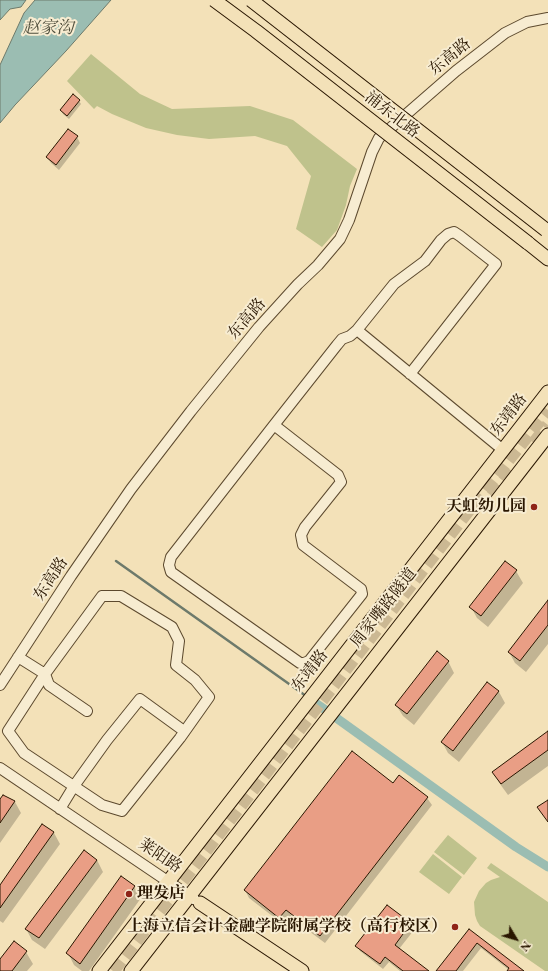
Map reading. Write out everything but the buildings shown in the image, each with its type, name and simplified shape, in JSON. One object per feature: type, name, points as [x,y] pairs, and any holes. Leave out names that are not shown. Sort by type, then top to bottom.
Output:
[{"type":"main road","name":"浦东北路","points":[[214,0],[256,31],[548,259]]},
{"type":"main road","name":"浦东北路","points":[[251,0],[547,230]]},
{"type":"main road","name":"东靖路","points":[[99,971],[548,392]]},
{"type":"main road","points":[[131,971],[195,900],[201,880],[548,435]]},
{"type":"main road","name":"周家嘴路隧道","points":[[201,880],[318,720],[480,512]]},
{"type":"main road","name":"莱阳路","points":[[195,900],[302,971]]},
{"type":"street","name":"东高路","points":[[0,685],[71,576],[131,489],[258,327],[318,265],[340,239],[349,220],[372,152],[379,138],[450,75],[505,33],[527,22],[548,18]]},
{"type":"street","points":[[274,425],[338,475],[341,482],[305,527],[301,535],[303,545],[361,590],[362,594],[309,661],[304,663],[300,663],[171,572],[171,556],[274,425],[337,345],[342,339],[350,336],[357,330],[394,284],[425,261],[441,240],[448,234],[454,232],[496,264],[410,374]]},
{"type":"street","points":[[357,330],[503,450]]},
{"type":"street","points":[[102,596],[121,596],[172,627],[179,641],[176,666],[195,680],[209,697],[184,731],[122,811],[102,805],[24,752],[8,731],[46,674],[102,596]]},
{"type":"street","points":[[18,657],[46,674],[49,685],[87,711]]},
{"type":"street","points":[[60,809],[74,786],[107,740],[140,699],[184,731]]},
{"type":"street","name":"莱阳路","points":[[0,768],[195,900]]},
{"type":"green space","points":[[91,54],[140,94],[172,109],[250,106],[293,120],[357,169],[350,186],[346,205],[337,230],[322,247],[296,229],[311,176],[287,146],[255,136],[209,139],[177,135],[146,128],[97,106],[94,109],[67,81]]},
{"type":"green space","points":[[448,835],[477,858],[464,875],[434,852]]},
{"type":"green space","points":[[433,854],[462,877],[449,894],[419,872]]},
{"type":"green space","points":[[491,863],[548,902],[548,971],[545,971],[480,926],[477,921],[474,902],[479,891],[486,883],[500,877],[487,868]]},
{"type":"water","name":"赵家沟","points":[[0,0],[26,0],[21,7],[10,9],[0,20]]},
{"type":"water","name":"赵家沟","points":[[35,0],[111,0],[0,123],[0,65],[24,13]]},
{"type":"waterway","points":[[116,561],[306,696]]},
{"type":"waterway","name":"周家嘴路隧道","points":[[314,702],[327,711]]},
{"type":"waterway","points":[[335,717],[516,847],[548,867]]},
{"type":"tunnel","points":[[113,971],[471,507],[548,410]]},
{"type":"tunnel","points":[[534,443],[548,425]]},
{"type":"tunnel","points":[[480,511],[512,471]]},
{"type":"place","name":"天虹幼儿园","points":[[534,507]]},
{"type":"place","name":"理发店","points":[[129,894]]},
{"type":"place","name":"上海立信会计金融学院附属学校（高行校区）","points":[[455,927]]}]
